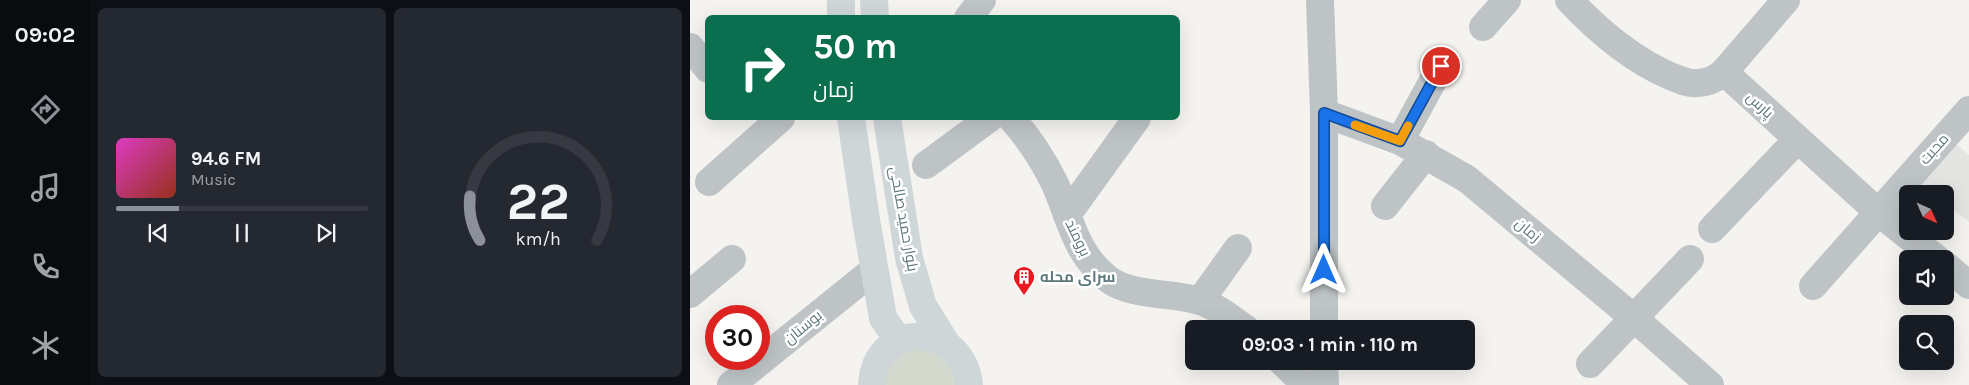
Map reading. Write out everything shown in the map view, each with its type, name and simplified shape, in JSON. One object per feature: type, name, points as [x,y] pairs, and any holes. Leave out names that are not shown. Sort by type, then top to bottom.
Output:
[{"type":"main road","points":[[841,0],[841,15]]},
{"type":"main road","points":[[874,0],[875,15]]},
{"type":"main road","points":[[851,120],[883,318],[899,341]]},
{"type":"main road","name":"بلوار حمید صالحی","points":[[886,120],[909,258],[923,306],[946,343],[963,361],[973,381]]},
{"type":"main road","points":[[872,384],[874,371],[879,360],[887,350],[899,341],[909,337],[922,336],[946,343]]},
{"type":"street","points":[[970,15],[982,0]]},
{"type":"street","points":[[1320,0],[1324,113],[1324,320]]},
{"type":"street","points":[[1483,27],[1507,0]]},
{"type":"street","points":[[1569,0],[1628,54],[1661,72],[1686,82],[1695,83],[1714,80],[1724,72],[1782,1]]},
{"type":"street","points":[[690,47],[705,66]]},
{"type":"street","points":[[1400,141],[1441,66]]},
{"type":"street","name":"پارس","points":[[1724,72],[1878,212],[1926,250]]},
{"type":"street","name":"محبت","points":[[1813,286],[1969,110]]},
{"type":"street","name":"زمان","points":[[1324,113],[1400,141],[1426,154],[1467,179],[1635,319],[1710,385]]},
{"type":"street","points":[[709,182],[779,120]]},
{"type":"street","points":[[926,165],[987,120]]},
{"type":"street","name":"برومند","points":[[1013,120],[1042,157],[1078,244],[1088,260],[1110,281],[1147,292],[1200,301],[1233,320]]},
{"type":"street","points":[[1067,215],[1136,120]]},
{"type":"street","points":[[1712,229],[1797,140]]},
{"type":"street","points":[[1385,206],[1426,154]]},
{"type":"street","points":[[1200,301],[1238,248]]},
{"type":"street","points":[[690,294],[732,259]]},
{"type":"street","points":[[1590,364],[1690,260]]},
{"type":"street","name":"بوستان","points":[[731,385],[874,270]]},
{"type":"street","points":[[1954,272],[1969,285]]},
{"type":"street","points":[[1290,370],[1306,385]]},
{"type":"street","points":[[1324,370],[1324,385]]},
{"type":"shaded area","points":[[1956,144],[1969,155],[1969,222],[1954,210],[1954,185],[1924,185],[1920,182]]},
{"type":"shaded area","points":[[930,348],[950,362],[957,385],[885,385],[888,367],[905,350]]},
{"type":"slow traffic","points":[[1355,125],[1400,141],[1408,126]]},
{"type":"place","name":"سرای محله","points":[[1024,296]]},
{"type":"route","points":[[1324,270],[1324,113],[1400,141],[1441,66]]}]
